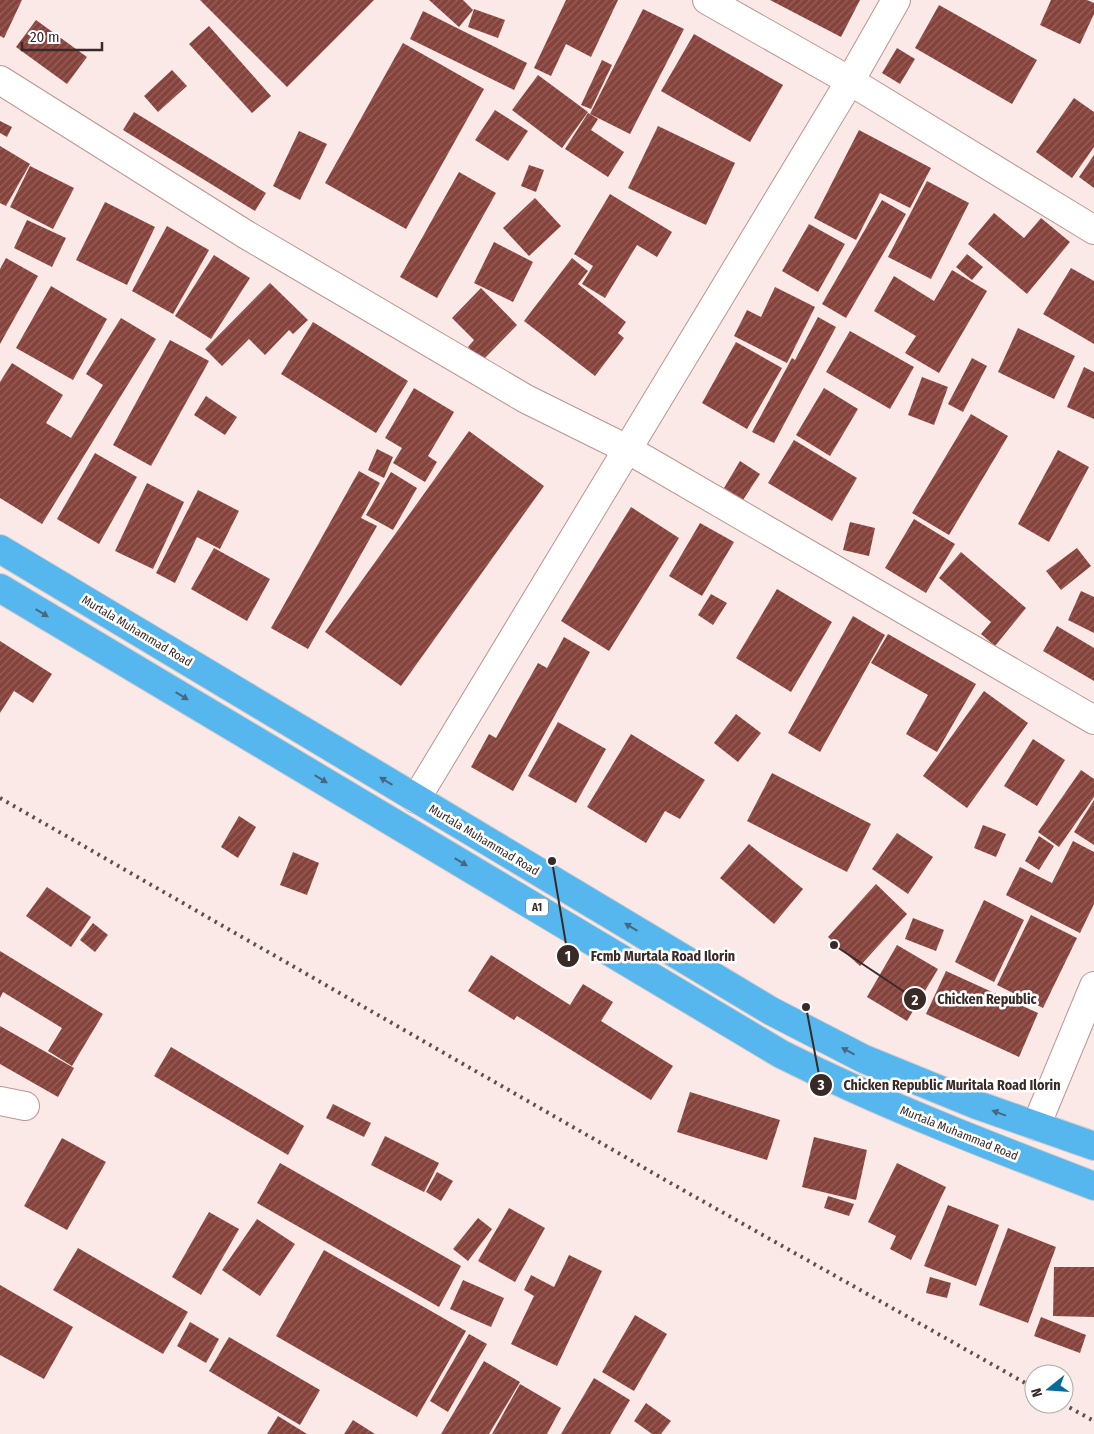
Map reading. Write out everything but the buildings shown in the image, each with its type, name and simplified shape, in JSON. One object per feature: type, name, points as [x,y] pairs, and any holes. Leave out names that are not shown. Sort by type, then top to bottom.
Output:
[{"type":"highway","name":"Murtala Muhammad Road","points":[[0,549],[771,1011],[864,1059],[1036,1126],[1094,1146]]},
{"type":"highway","name":"Murtala Muhammad Road","points":[[0,588],[781,1054],[855,1091],[931,1123],[1094,1186]]},
{"type":"street","points":[[706,0],[850,81],[1094,230]]},
{"type":"street","points":[[416,799],[850,81],[896,0]]},
{"type":"street","points":[[0,80],[245,234],[526,399],[627,450],[1094,720]]},
{"type":"street","points":[[1036,1126],[1094,986]]},
{"type":"railway","points":[[0,798],[667,1181],[1024,1382]]},
{"type":"railway","points":[[1074,1410],[1094,1421]]},
{"type":"place","name":"Fcmb Murtala Road Ilorin","points":[[552,861]]},
{"type":"place","name":"Chicken Republic","points":[[834,945]]},
{"type":"place","name":"Chicken Republic Muritala Road Ilorin","points":[[806,1007]]}]
